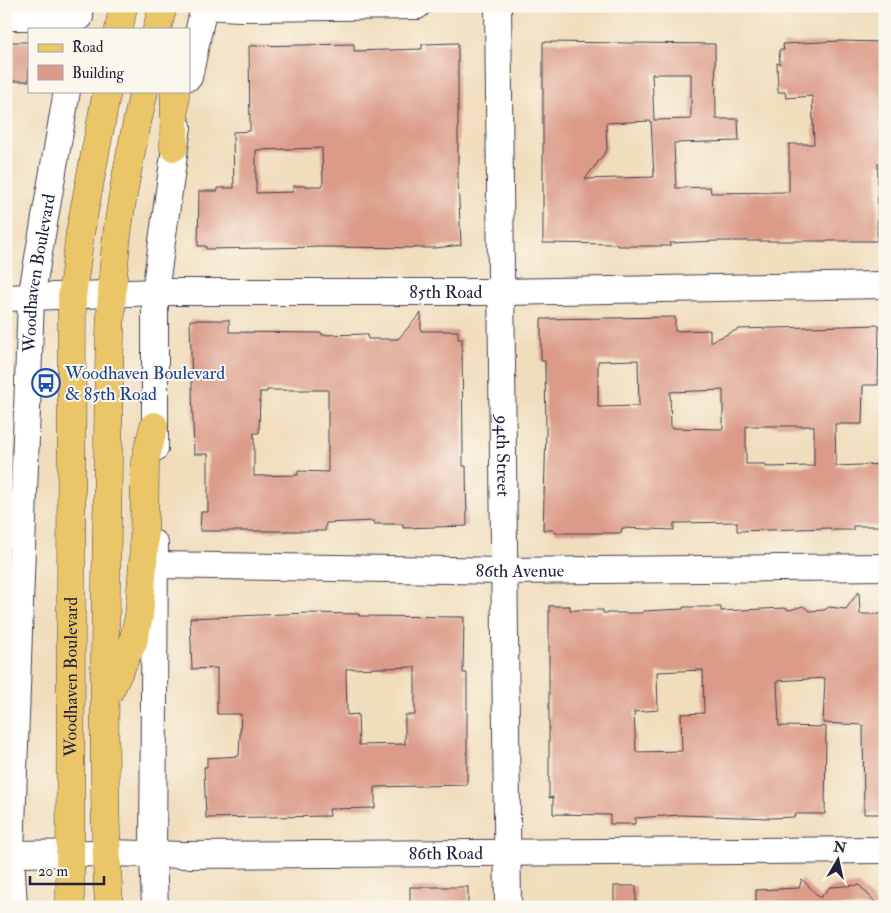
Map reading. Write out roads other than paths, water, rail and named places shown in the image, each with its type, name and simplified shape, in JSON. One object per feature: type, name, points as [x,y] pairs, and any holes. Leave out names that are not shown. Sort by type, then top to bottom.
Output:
[{"type":"main road","points":[[119,28],[123,6]]},
{"type":"main road","name":"Woodhaven Boulevard","points":[[70,907],[72,297],[80,233],[107,92]]},
{"type":"main road","name":"Woodhaven Boulevard","points":[[109,907],[106,853],[106,701],[112,294],[118,226],[129,160],[144,92]]},
{"type":"main road","points":[[174,92],[174,146]]},
{"type":"main road","points":[[106,701],[133,642],[139,616],[144,550],[145,461],[154,426]]},
{"type":"street","points":[[190,72],[204,6],[240,8],[417,6]]},
{"type":"street","name":"94th Street","points":[[498,6],[508,907]]},
{"type":"street","points":[[6,17],[80,17]]},
{"type":"street","name":"Woodhaven Boulevard","points":[[14,907],[9,854],[19,298],[67,92]]},
{"type":"street","points":[[155,907],[153,855],[156,565],[155,292],[174,146],[186,92]]},
{"type":"street","name":"85th Road","points":[[19,298],[155,292],[502,292],[885,285]]},
{"type":"street","name":"86th Avenue","points":[[156,565],[504,570],[885,567]]},
{"type":"street","name":"86th Road","points":[[9,854],[106,853],[153,855],[885,850]]},
{"type":"place","name":"Woodhaven Boulevard & 85th Road","points":[[46,383]]}]
